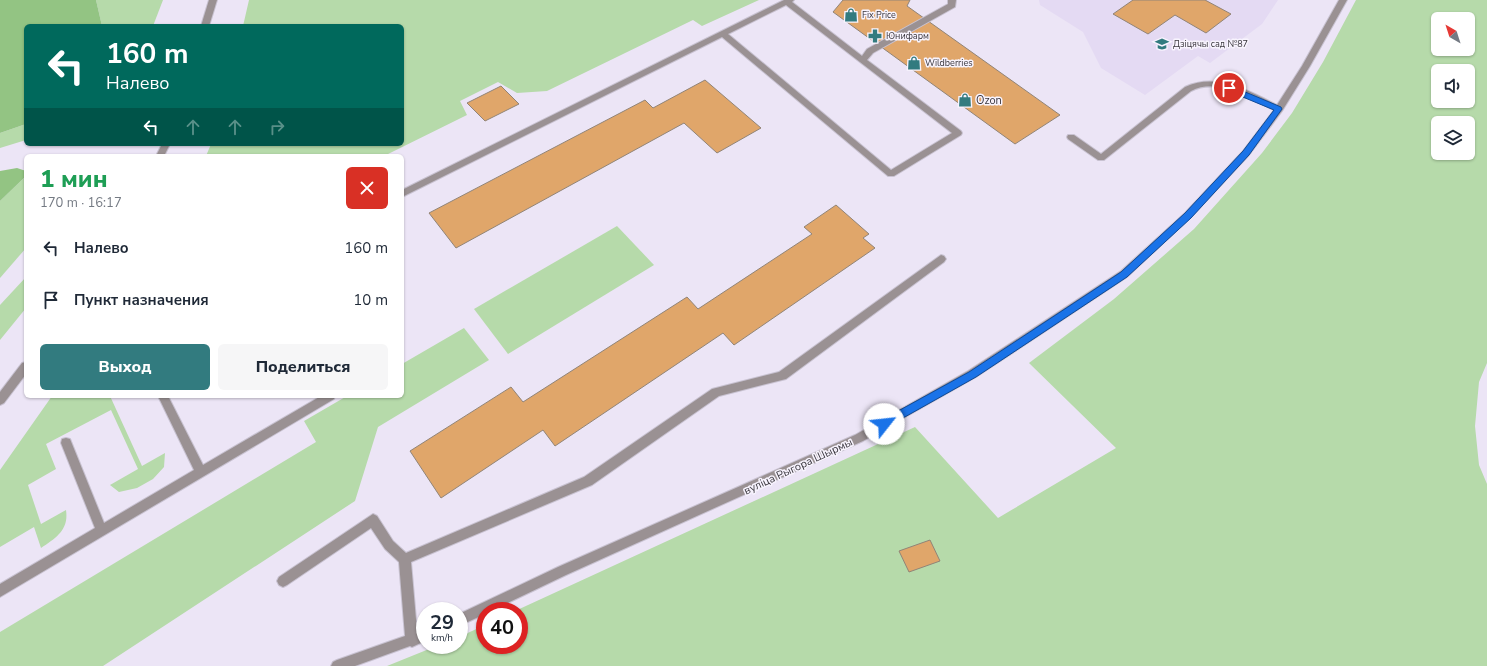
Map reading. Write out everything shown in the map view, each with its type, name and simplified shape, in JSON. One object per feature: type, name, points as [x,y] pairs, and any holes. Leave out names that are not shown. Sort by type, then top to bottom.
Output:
[{"type":"street","points":[[206,24],[213,0]]},
{"type":"street","points":[[863,60],[870,51],[952,5],[952,0]]},
{"type":"street","name":"вуліца Рыгора Шырмы","points":[[468,616],[562,571],[859,438],[972,374],[1124,274],[1188,215],[1246,153],[1278,109],[1306,66],[1342,0]]},
{"type":"street","points":[[404,193],[789,1],[958,133],[891,174],[723,34]]},
{"type":"street","points":[[1071,137],[1101,158],[1188,89],[1200,84],[1216,83],[1278,109]]},
{"type":"street","points":[[405,559],[588,481],[716,392],[782,376],[941,259]]},
{"type":"street","points":[[0,400],[24,369]]},
{"type":"street","points":[[164,398],[201,472]]},
{"type":"street","points":[[0,591],[327,398]]},
{"type":"street","points":[[66,443],[102,531]]},
{"type":"street","points":[[283,581],[373,520],[389,544],[405,559],[412,641]]},
{"type":"street","points":[[337,666],[416,639]]},
{"type":"shaded area","name":"Дзіцячы сад №87","points":[[1039,0],[1278,0],[1262,24],[1210,63],[1198,56],[1145,95],[1101,68],[1083,32],[1040,5]]},
{"type":"green space","points":[[0,0],[96,0],[102,24],[24,24],[24,125],[0,133]]},
{"type":"green space","points":[[96,0],[163,0],[154,24],[102,24]]},
{"type":"green space","points":[[249,0],[759,0],[702,26],[693,20],[547,91],[517,93],[498,82],[460,101],[467,115],[388,154],[207,154],[210,146],[404,146],[404,24],[243,24]]},
{"type":"green space","points":[[1356,0],[1487,0],[1487,363],[1479,382],[1475,426],[1479,465],[1487,484],[1487,666],[387,666],[417,654],[468,654],[468,633],[476,629],[476,654],[528,654],[528,605],[915,427],[998,518],[1116,448],[1029,363],[1114,299],[1194,229],[1262,153],[1292,113],[1323,62]]},
{"type":"green space","points":[[24,125],[24,141],[0,148],[0,133]]},
{"type":"green space","points":[[17,168],[24,170],[24,178],[0,201],[0,171]]},
{"type":"green space","points":[[24,178],[24,250],[0,278],[0,201]]},
{"type":"green space","points":[[617,226],[654,265],[508,354],[474,309]]},
{"type":"green space","points":[[24,279],[24,310],[0,340],[0,305]]},
{"type":"green space","points":[[464,328],[489,360],[378,427],[355,501],[103,666],[0,666],[0,632],[316,442],[304,421],[344,398],[404,398],[404,363]]},
{"type":"green space","points":[[51,398],[111,398],[142,466],[165,453],[164,467],[153,479],[137,488],[119,492],[110,485],[138,469],[111,410],[46,444],[56,469],[28,485],[41,524],[66,510],[66,517],[60,533],[52,541],[41,548],[34,527],[0,547],[0,470]]},
{"type":"building","points":[[843,0],[910,0],[907,6],[1060,115],[1015,144],[833,12]]},
{"type":"building","points":[[1133,0],[1205,0],[1231,14],[1206,33],[1175,15],[1148,34],[1113,14]]},
{"type":"building","points":[[705,80],[761,128],[717,153],[684,123],[456,248],[429,213],[645,100],[653,108]]},
{"type":"building","points":[[501,86],[519,104],[485,121],[467,103]]},
{"type":"building","points":[[836,205],[869,234],[863,238],[875,248],[734,345],[723,333],[555,446],[543,430],[441,498],[410,451],[511,387],[523,402],[687,297],[698,309],[812,234],[804,227]]},
{"type":"building","points":[[930,540],[940,561],[909,572],[899,551]]},
{"type":"place","name":"Fix Price","points":[[851,15]]},
{"type":"place","name":"Юнифарм","points":[[875,36]]},
{"type":"place","name":"Дзіцячы сад №87","points":[[1162,44]]},
{"type":"place","name":"Wildberries","points":[[914,63]]},
{"type":"place","name":"Ozon","points":[[965,100]]},
{"type":"route","points":[[884,424],[972,374],[1124,274],[1188,215],[1246,153],[1278,109],[1229,88]]}]
